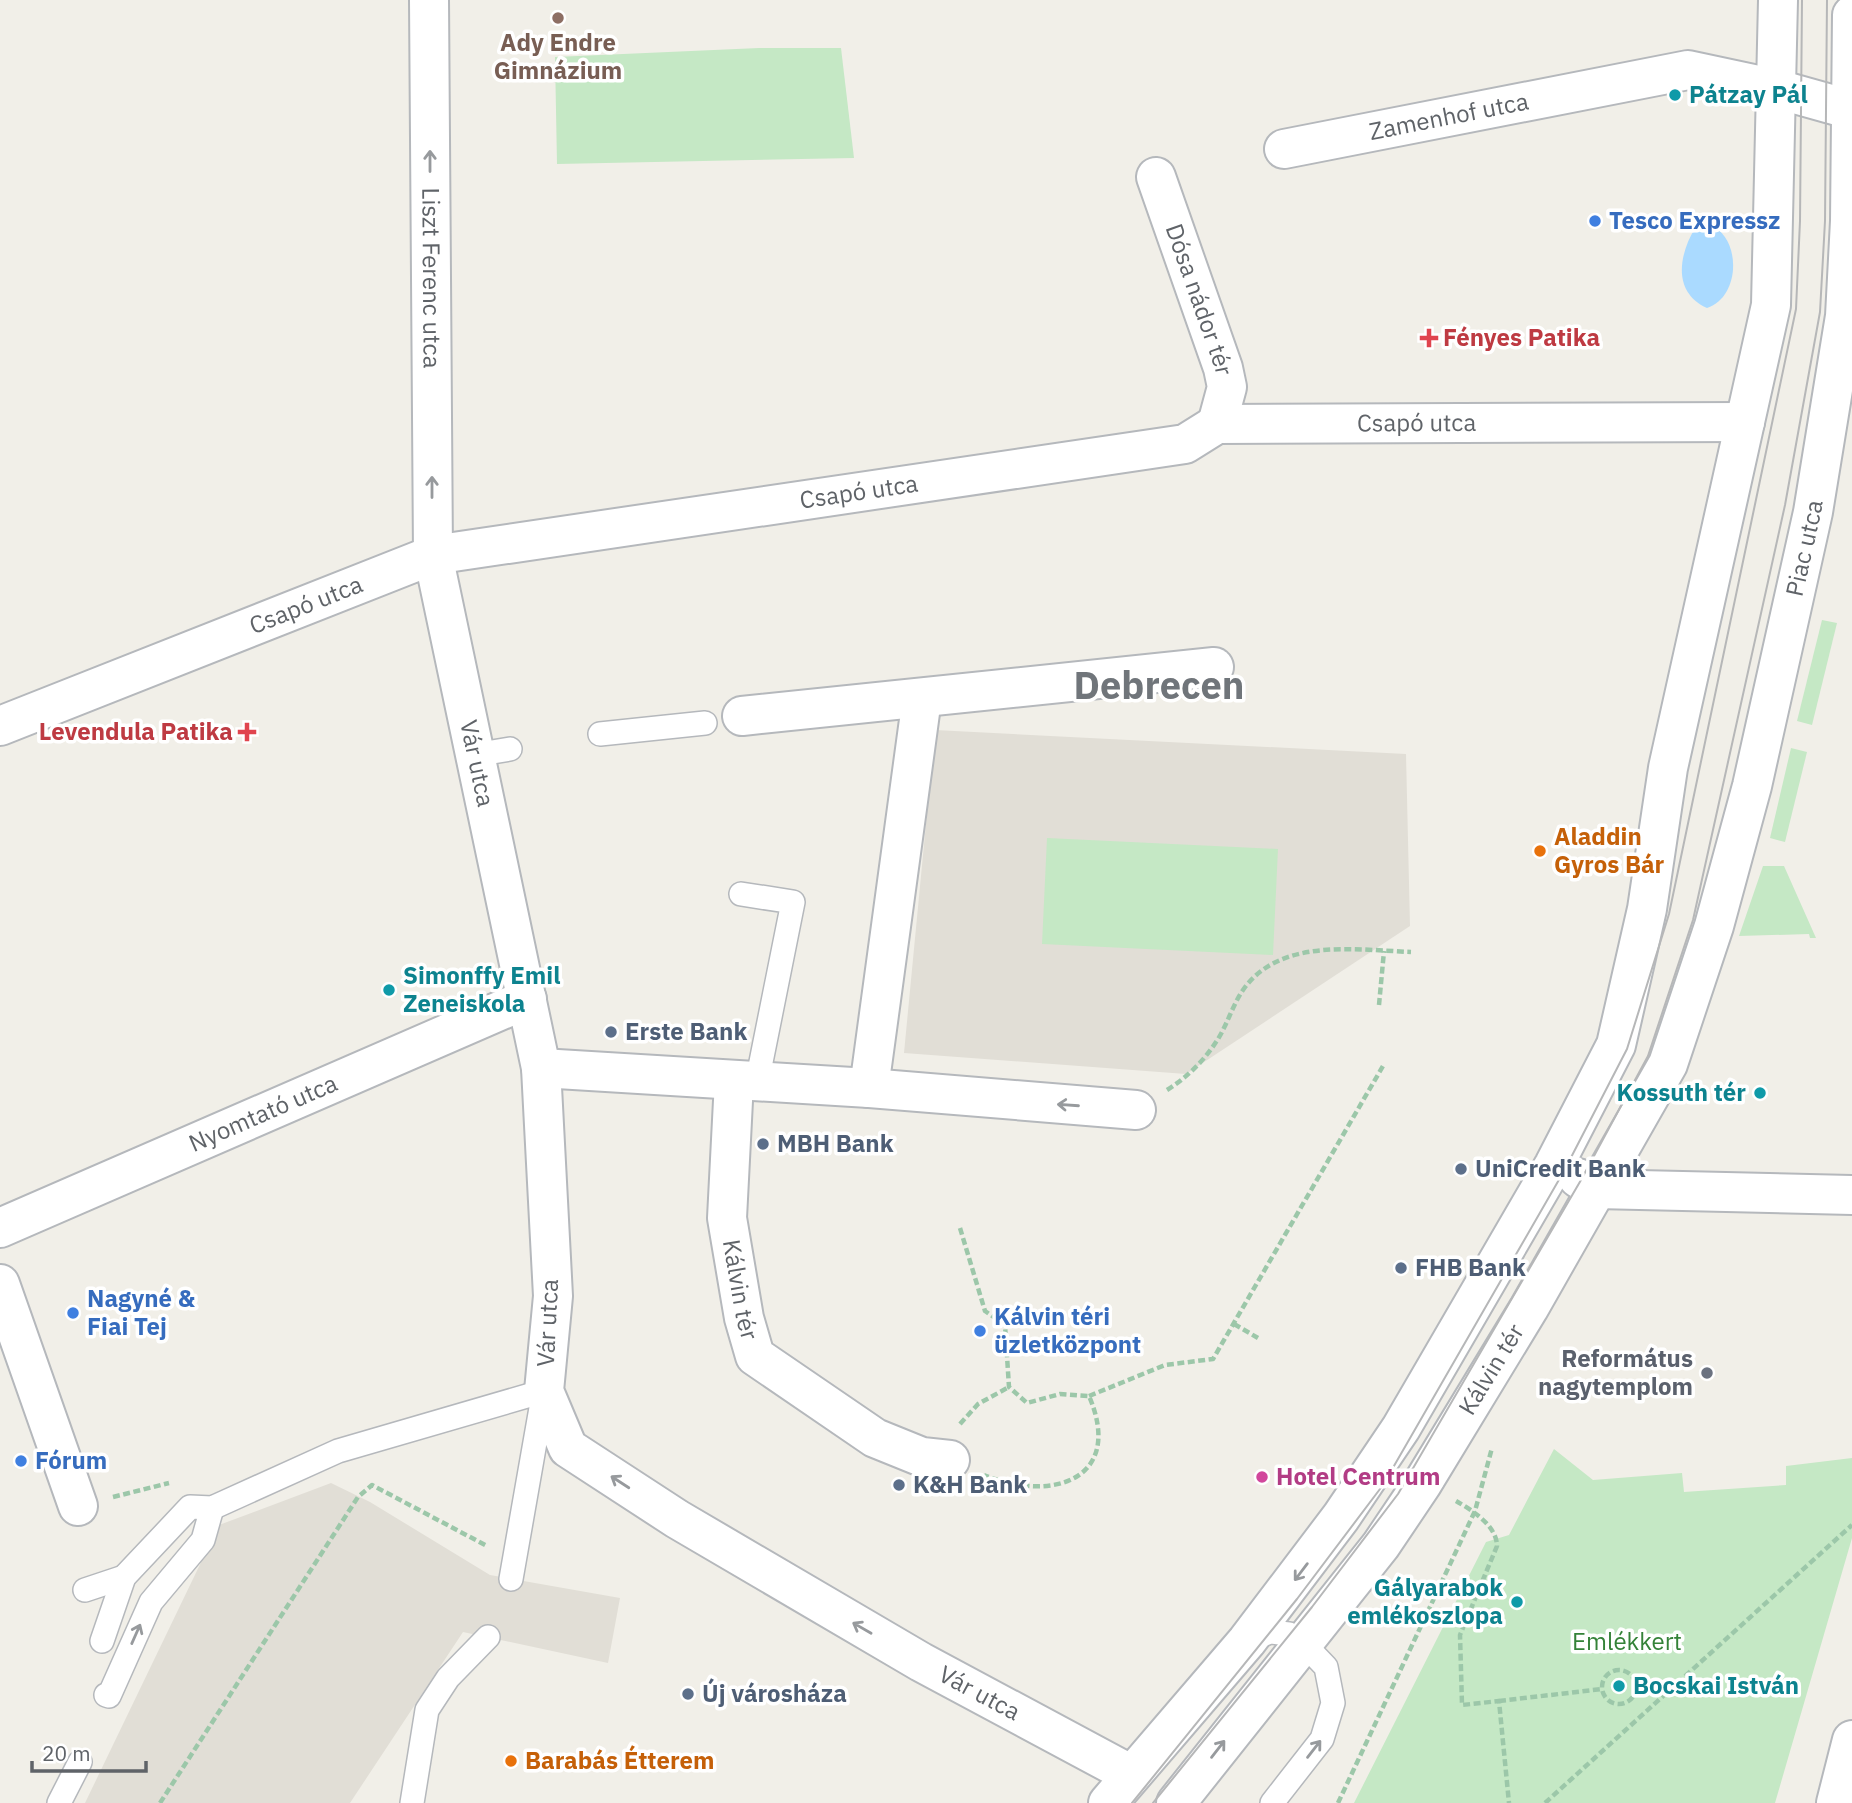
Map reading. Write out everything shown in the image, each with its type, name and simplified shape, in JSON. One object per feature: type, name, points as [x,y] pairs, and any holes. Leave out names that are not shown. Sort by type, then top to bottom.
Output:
[{"type":"street","name":"Liszt Ferenc utca","points":[[429,0],[433,555]]},
{"type":"street","points":[[1745,422],[1771,305],[1778,0]]},
{"type":"street","name":"Piac utca","points":[[1668,1064],[1714,926],[1752,786],[1813,512],[1844,316],[1852,109],[1852,15]]},
{"type":"street","name":"Zamenhof utca","points":[[1284,149],[1688,71],[1777,89],[1852,109]]},
{"type":"street","name":"Dósa nádor tér","points":[[1156,177],[1223,368],[1227,387],[1217,424]]},
{"type":"street","name":"Csapó utca","points":[[0,726],[433,555],[1185,444],[1217,424],[1745,422]]},
{"type":"street","name":"Kálvin tér","points":[[1119,1788],[1247,1641],[1341,1517],[1401,1428],[1554,1165],[1616,1045],[1647,909],[1668,768],[1745,422]]},
{"type":"street","name":"Vár utca","points":[[433,555],[492,752],[527,999],[541,1068],[553,1296],[544,1391],[568,1448],[677,1519],[921,1662],[1119,1788]]},
{"type":"street","points":[[742,716],[1214,667]]},
{"type":"street","points":[[869,1088],[922,698]]},
{"type":"street","name":"Nyomtató utca","points":[[0,1228],[527,999]]},
{"type":"street","name":"Kálvin tér","points":[[1176,1803],[1381,1545],[1422,1484],[1529,1308],[1668,1064]]},
{"type":"street","points":[[541,1068],[869,1088],[1136,1110]]},
{"type":"street","name":"Kálvin tér","points":[[746,1082],[727,1218],[744,1318],[755,1356],[875,1438],[922,1457],[950,1460]]},
{"type":"street","points":[[1554,1165],[1595,1189],[1852,1195]]},
{"type":"street","points":[[0,1284],[78,1506]]},
{"type":"street","points":[[1341,1517],[1381,1545]]},
{"type":"street","points":[[1836,1803],[1852,1740]]},
{"type":"lane","points":[[600,734],[705,723]]},
{"type":"lane","points":[[741,894],[793,902],[746,1082]]},
{"type":"lane","points":[[102,1641],[124,1577],[190,1507],[212,1508],[338,1451],[544,1391],[513,1570]]},
{"type":"lane","points":[[106,1695],[108,1696],[151,1601],[203,1540],[212,1508]]},
{"type":"lane","points":[[85,1590],[124,1577]]},
{"type":"lane","points":[[1247,1641],[1270,1632],[1289,1634],[1302,1642],[1326,1667],[1333,1703],[1322,1739],[1272,1803]]},
{"type":"lane","points":[[412,1803],[427,1710],[449,1678],[488,1637]]},
{"type":"lane","points":[[59,1803],[80,1762]]},
{"type":"path","points":[[1136,1110],[1185,1079],[1216,1042],[1243,989],[1264,970],[1307,949],[1412,952]]},
{"type":"path","points":[[1379,1005],[1384,951]]},
{"type":"path","points":[[960,1228],[985,1311],[1005,1325],[1009,1387],[1027,1403],[1060,1394],[1089,1396],[1165,1365],[1213,1359],[1382,1066]]},
{"type":"path","points":[[1234,1324],[1258,1338]]},
{"type":"path","points":[[1009,1387],[978,1404],[959,1424],[950,1460],[993,1478],[1031,1488],[1056,1486],[1083,1474],[1098,1449],[1098,1419],[1089,1396]]},
{"type":"path","points":[[1338,1803],[1475,1511],[1493,1445]]},
{"type":"path","points":[[1422,1484],[1475,1511],[1497,1538],[1497,1546],[1460,1635],[1462,1705],[1602,1689]]},
{"type":"path","points":[[160,1803],[358,1497],[372,1485],[513,1570]]},
{"type":"path","points":[[1545,1803],[1852,1525]]},
{"type":"path","points":[[1617,1670],[1629,1674],[1636,1686],[1632,1698],[1620,1704],[1608,1700],[1602,1689],[1605,1676],[1617,1670]]},
{"type":"path","points":[[1499,1701],[1509,1803]]},
{"type":"shaded area","points":[[935,730],[1406,754],[1410,926],[1186,1074],[904,1053]]},
{"type":"shaded area","points":[[331,1483],[370,1502],[490,1575],[620,1598],[608,1663],[463,1632],[350,1803],[85,1803],[219,1525]]},
{"type":"green space","points":[[759,48],[841,48],[854,158],[557,164],[555,57]]},
{"type":"green space","points":[[1822,620],[1837,623],[1812,725],[1797,721]]},
{"type":"green space","points":[[1791,748],[1807,752],[1785,842],[1770,838]]},
{"type":"green space","points":[[1047,838],[1278,849],[1273,955],[1042,944]]},
{"type":"green space","points":[[1763,866],[1784,866],[1816,938],[1810,938],[1809,934],[1739,936]]},
{"type":"green space","name":"Emlékkert","points":[[1554,1449],[1593,1480],[1682,1473],[1684,1492],[1786,1485],[1786,1466],[1852,1458],[1852,1538],[1775,1803],[1354,1803],[1486,1542],[1509,1535]]},
{"type":"water","points":[[1709,224],[1720,231],[1727,241],[1732,253],[1733,267],[1726,292],[1718,302],[1707,308],[1688,293],[1682,272],[1685,250],[1695,228]]},
{"type":"tram line","points":[[1132,1803],[1297,1599],[1383,1485],[1564,1171],[1627,1049],[1669,914],[1796,309],[1800,221],[1802,0]]},
{"type":"tram line","points":[[1153,1803],[1312,1607],[1398,1494],[1581,1180],[1648,1056],[1693,920],[1785,505],[1820,312],[1825,221],[1827,0]]},
{"type":"place","name":"Ady Endre Gimnázium","points":[[558,18]]},
{"type":"place","name":"Pátzay Pál","points":[[1675,95]]},
{"type":"place","name":"Tesco Expressz","points":[[1595,221]]},
{"type":"place","name":"Fényes Patika","points":[[1429,338]]},
{"type":"place","name":"Levendula Patika","points":[[247,732]]},
{"type":"place","name":"Aladdin Gyros Bár","points":[[1540,851]]},
{"type":"place","name":"Simonffy Emil Zeneiskola","points":[[389,990]]},
{"type":"place","name":"Erste Bank","points":[[611,1032]]},
{"type":"place","name":"Kossuth tér","points":[[1760,1093]]},
{"type":"place","name":"MBH Bank","points":[[763,1144]]},
{"type":"place","name":"UniCredit Bank","points":[[1461,1169]]},
{"type":"place","name":"FHB Bank","points":[[1401,1268]]},
{"type":"place","name":"Nagyné & Fiai Tej","points":[[73,1313]]},
{"type":"place","name":"Kálvin téri üzletközpont","points":[[980,1331]]},
{"type":"place","name":"Református nagytemplom","points":[[1707,1373]]},
{"type":"place","name":"Fórum","points":[[21,1461]]},
{"type":"place","name":"Hotel Centrum","points":[[1262,1477]]},
{"type":"place","name":"K&H Bank","points":[[899,1485]]},
{"type":"place","name":"Gályarabok emlékoszlopa","points":[[1517,1602]]},
{"type":"place","name":"Bocskai István","points":[[1619,1686]]},
{"type":"place","name":"Új városháza","points":[[688,1694]]},
{"type":"place","name":"Barabás Étterem","points":[[511,1761]]},
{"type":"district","name":"Debrecen","points":[[1159,686]]}]
